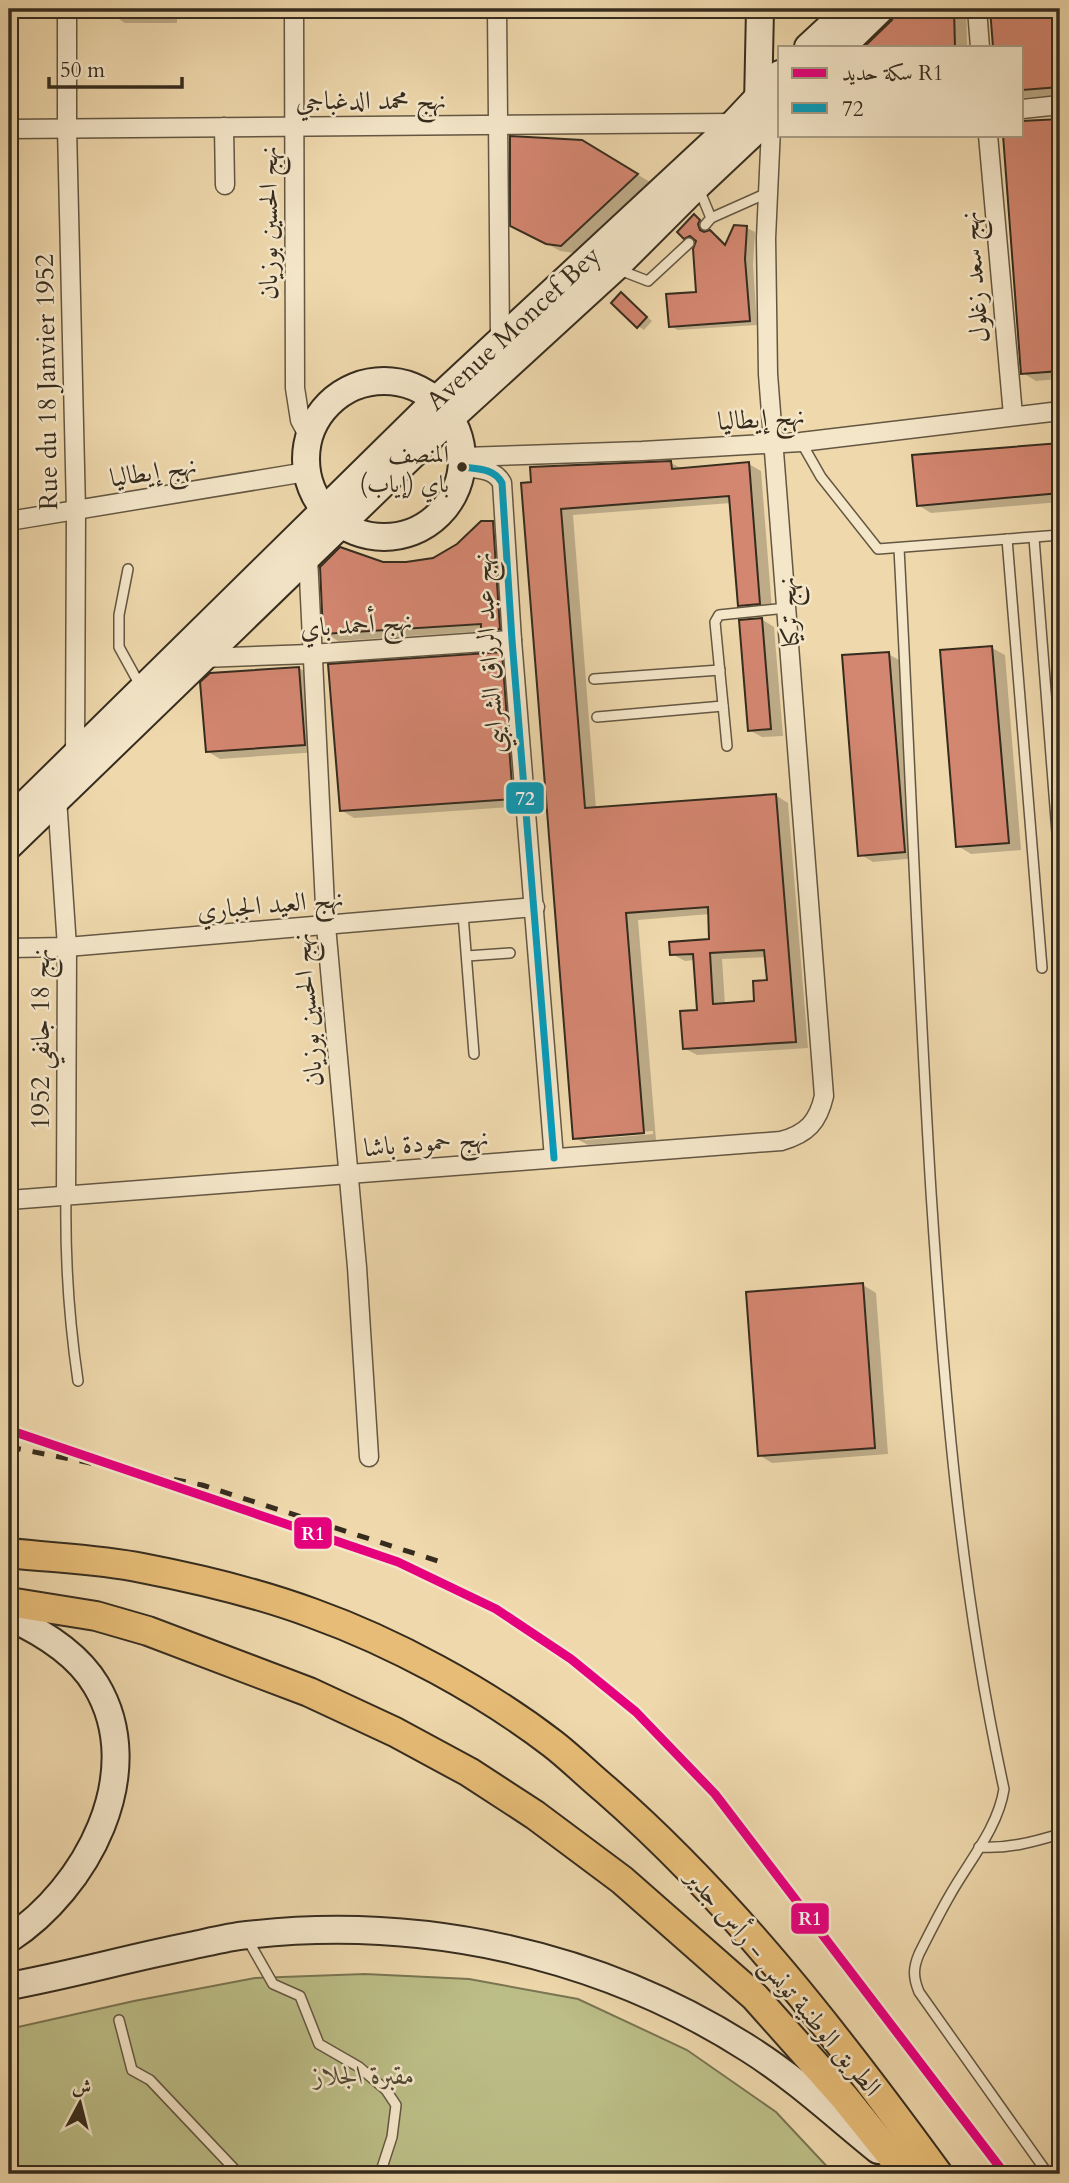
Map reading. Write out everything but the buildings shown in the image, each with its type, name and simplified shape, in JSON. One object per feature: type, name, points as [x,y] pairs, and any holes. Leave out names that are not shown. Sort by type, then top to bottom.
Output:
[{"type":"main road","points":[[761,9],[770,117]]},
{"type":"main road","points":[[809,46],[849,9]]},
{"type":"main road","points":[[843,46],[881,9]]},
{"type":"main road","name":"Avenue Moncef Bey","points":[[9,820],[142,689],[333,517],[444,409],[615,268],[770,117],[778,83]]},
{"type":"main road","name":"Avenue Moncef Bey","points":[[444,409],[500,340],[734,124],[770,117]]},
{"type":"main road","points":[[378,380],[409,384],[444,409],[460,437],[462,462],[455,493],[440,514],[418,530],[392,537],[366,535],[333,517],[312,492],[306,472],[308,435],[323,408],[348,388],[378,380]]},
{"type":"main road","name":"Avenue Moncef Bey","points":[[9,846],[308,556],[333,517]]},
{"type":"main road","name":"الطريق الوطنية تونس - رأس جدير","points":[[9,1553],[141,1567],[234,1589],[312,1612],[387,1645],[471,1690],[553,1744],[684,1862],[743,1926],[814,2009],[938,2174]]},
{"type":"main road","name":"الطريق الوطنية تونس - رأس جدير","points":[[9,1602],[96,1616],[148,1631],[309,1692],[395,1732],[469,1772],[535,1815],[622,1880],[755,1997],[844,2097],[906,2174]]},
{"type":"main road","points":[[9,1617],[33,1628],[78,1662],[96,1686],[108,1716],[117,1751],[114,1783],[105,1815],[87,1855],[68,1885],[43,1914],[9,1939]]},
{"type":"main road","points":[[9,1986],[245,1935],[301,1931],[419,1935],[529,1952],[582,1968],[639,1990],[693,2016],[749,2049],[794,2081],[906,2174]]},
{"type":"street","name":"Rue du 18 Janvier 1952","points":[[67,9],[67,128],[76,510],[75,754]]},
{"type":"street","name":"نهج الحسين بوزيان","points":[[294,9],[295,388],[300,420],[308,435]]},
{"type":"street","points":[[497,9],[500,340]]},
{"type":"street","points":[[977,9],[980,46]]},
{"type":"street","points":[[1024,109],[1060,105]]},
{"type":"street","name":"نهج تركيا","points":[[770,117],[766,238],[768,374],[824,1096]]},
{"type":"street","name":"نهج محمد الدغباجي","points":[[9,129],[734,124]]},
{"type":"street","points":[[224,127],[225,185]]},
{"type":"street","name":"نهج سعد زغلول","points":[[988,136],[1013,415]]},
{"type":"street","name":"نهج إيطاليا","points":[[462,462],[801,442],[1060,411]]},
{"type":"street","name":"نهج عبد الرزاق الشرايبي","points":[[462,462],[490,471],[500,479],[554,1158]]},
{"type":"street","name":"نهج إيطاليا","points":[[9,521],[306,472]]},
{"type":"street","name":"نهج الحسين بوزيان","points":[[308,556],[326,926],[357,1266],[369,1458]]},
{"type":"street","name":"نهج أحمد باي","points":[[203,658],[311,654],[512,640]]},
{"type":"street","name":"نهج 18 جانفي 1952","points":[[57,798],[67,947],[66,1196]]},
{"type":"street","name":"نهج العيد الجباري","points":[[9,948],[67,947],[535,907]]},
{"type":"street","name":"نهج حمودة باشا","points":[[9,1200],[781,1141],[797,1137],[816,1122],[824,1096]]},
{"type":"lane","points":[[698,185],[708,222],[768,193]]},
{"type":"lane","points":[[615,268],[648,281],[689,243]]},
{"type":"lane","points":[[801,442],[821,477],[878,549],[1060,536]]},
{"type":"lane","points":[[1034,538],[1060,871]]},
{"type":"lane","points":[[1007,539],[1042,968]]},
{"type":"lane","points":[[899,548],[920,1008],[940,1328],[966,1579],[1004,1789],[1002,1804],[926,1940],[915,1963],[913,1978],[919,1992],[1048,2174]]},
{"type":"lane","points":[[128,569],[119,615],[119,647],[142,689]]},
{"type":"lane","points":[[727,746],[715,622],[719,615],[787,608]]},
{"type":"lane","points":[[594,679],[720,670]]},
{"type":"lane","points":[[597,717],[723,706]]},
{"type":"lane","points":[[463,914],[474,1054]]},
{"type":"lane","points":[[467,956],[510,953]]},
{"type":"lane","points":[[66,1196],[71,1337],[78,1381]]},
{"type":"lane","points":[[979,1847],[1025,1844],[1060,1834]]},
{"type":"lane","points":[[245,1935],[273,1984],[300,1996],[319,2044],[359,2067],[386,2090],[396,2105],[392,2137],[380,2174]]},
{"type":"lane","points":[[118,2020],[132,2070],[150,2080],[239,2174]]},
{"type":"green space","name":"مقبرة الجلاز","points":[[365,1974],[469,1979],[578,1999],[687,2050],[776,2112],[834,2174],[9,2174],[9,2029],[255,1978]]},
{"type":"railway","points":[[9,1447],[202,1485],[438,1561]]},
{"type":"rail line","name":"R1","points":[[9,1430],[398,1562],[496,1609],[571,1659],[636,1712],[715,1794],[1005,2174]]},
{"type":"transit line","name":"72","points":[[462,467],[490,472],[502,483],[554,1158]]},
{"type":"place","name":"المنصف باي (إياب)","points":[[462,467]]}]
